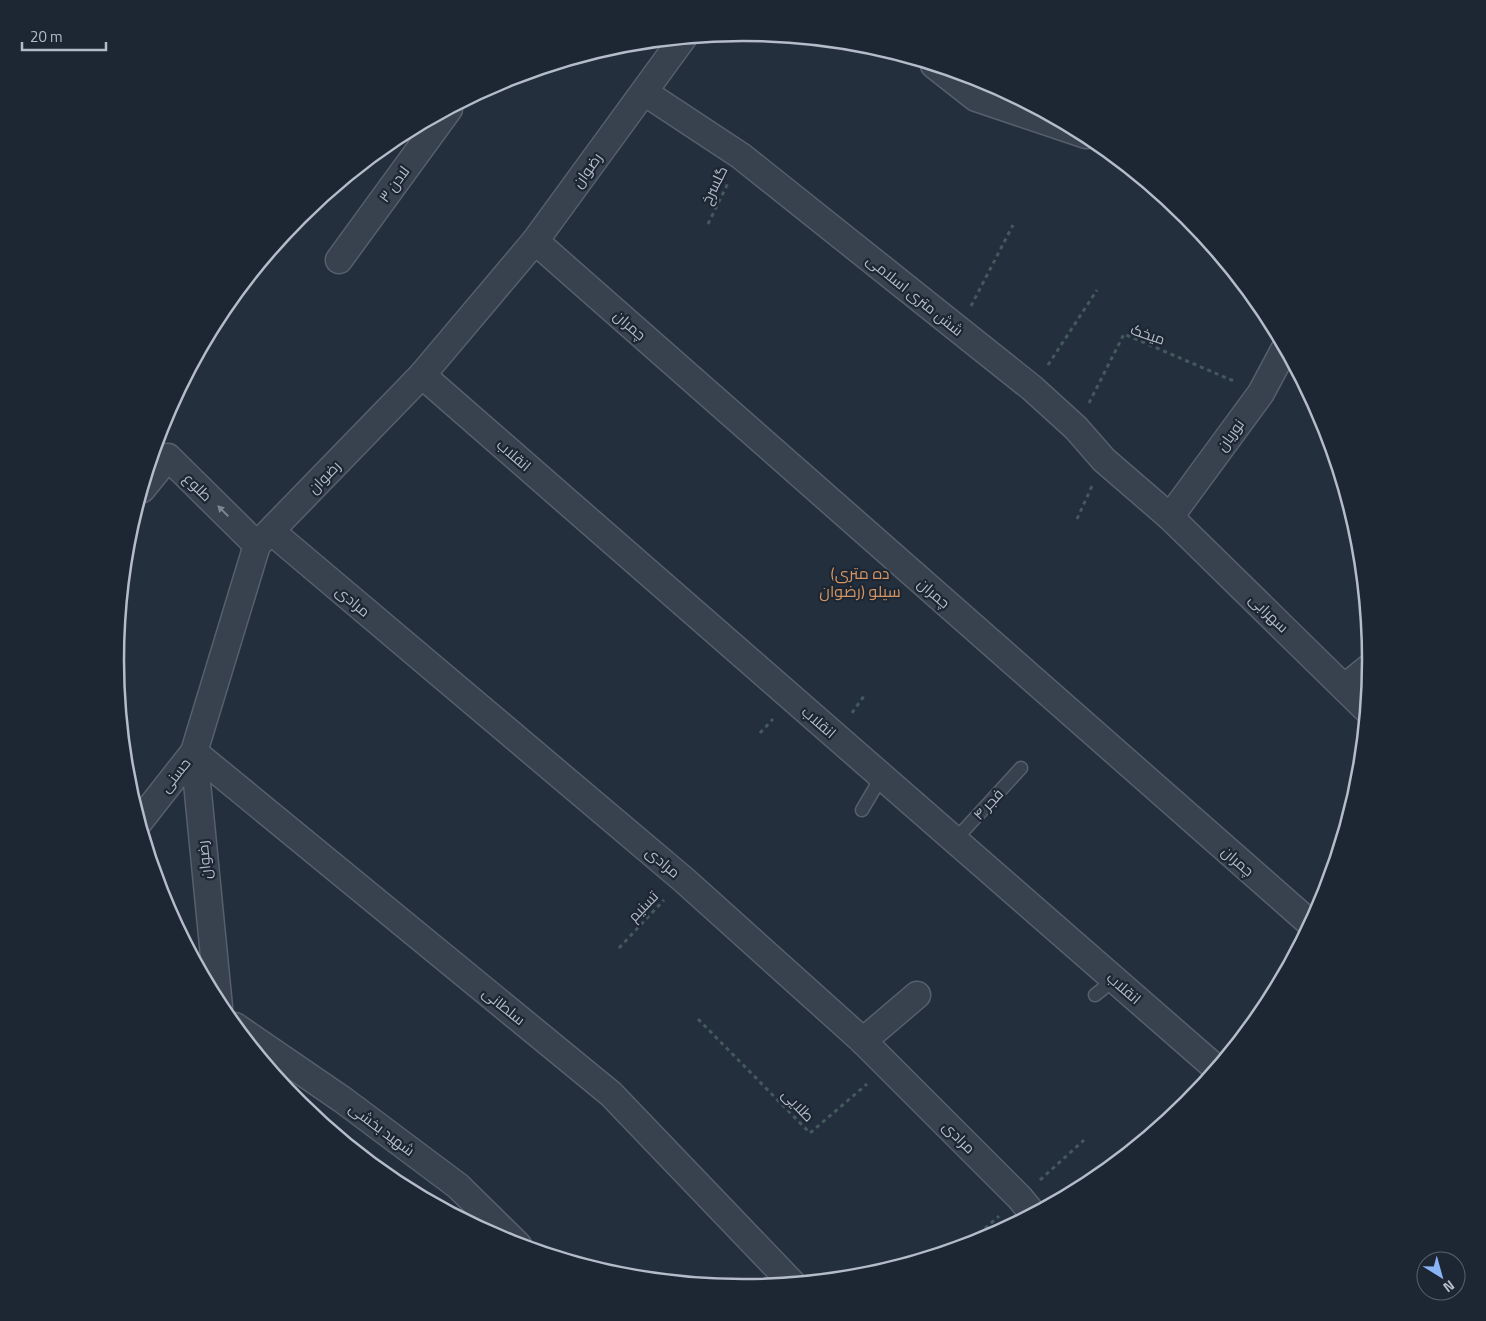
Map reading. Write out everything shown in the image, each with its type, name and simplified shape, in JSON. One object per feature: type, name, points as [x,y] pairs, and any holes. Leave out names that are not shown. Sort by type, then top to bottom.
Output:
[{"type":"street","name":"رضوان","points":[[218,989],[194,752],[265,538],[422,375],[535,241],[678,45]]},
{"type":"street","points":[[949,76],[976,98],[1052,124]]},
{"type":"street","name":"شش متری اسلامی","points":[[644,92],[741,156],[1032,388],[1076,428],[1104,460],[1170,517]]},
{"type":"street","name":"لادن ۳","points":[[339,260],[441,120]]},
{"type":"street","name":"چمران","points":[[535,241],[1305,919]]},
{"type":"street","name":"نوریان","points":[[1170,517],[1261,393],[1281,355]]},
{"type":"street","name":"انقلاب","points":[[422,375],[955,840],[1105,987],[1212,1066]]},
{"type":"street","name":"طلوع","points":[[152,476],[168,457],[265,538]]},
{"type":"street","name":"سهرابی","points":[[1170,517],[1361,704]]},
{"type":"street","name":"مرادی","points":[[265,538],[684,880],[863,1041],[1029,1209]]},
{"type":"street","points":[[1344,687],[1362,673]]},
{"type":"street","name":"حسنی","points":[[144,816],[194,752]]},
{"type":"street","name":"سلطانی","points":[[194,752],[611,1094],[787,1278]]},
{"type":"street","points":[[863,1041],[917,995]]},
{"type":"street","name":"شهید بخشی","points":[[253,1038],[343,1100],[458,1186],[506,1233]]},
{"type":"lane","name":"فجر ۴","points":[[955,840],[1021,768]]},
{"type":"lane","points":[[862,810],[882,776]]},
{"type":"path","name":"گلسرخ","points":[[708,224],[741,156]]},
{"type":"path","points":[[958,329],[1013,224]]},
{"type":"path","points":[[1032,388],[1097,290]]},
{"type":"path","name":"میخک","points":[[1076,428],[1124,334],[1261,393]]},
{"type":"path","points":[[1077,519],[1104,460]]},
{"type":"path","name":"تسنیم","points":[[619,948],[684,880]]},
{"type":"path","name":"طلایی","points":[[698,1019],[810,1133],[888,1066]]},
{"type":"district","name":"(ده متری سیلو (رضوان","points":[[860,582]]}]
